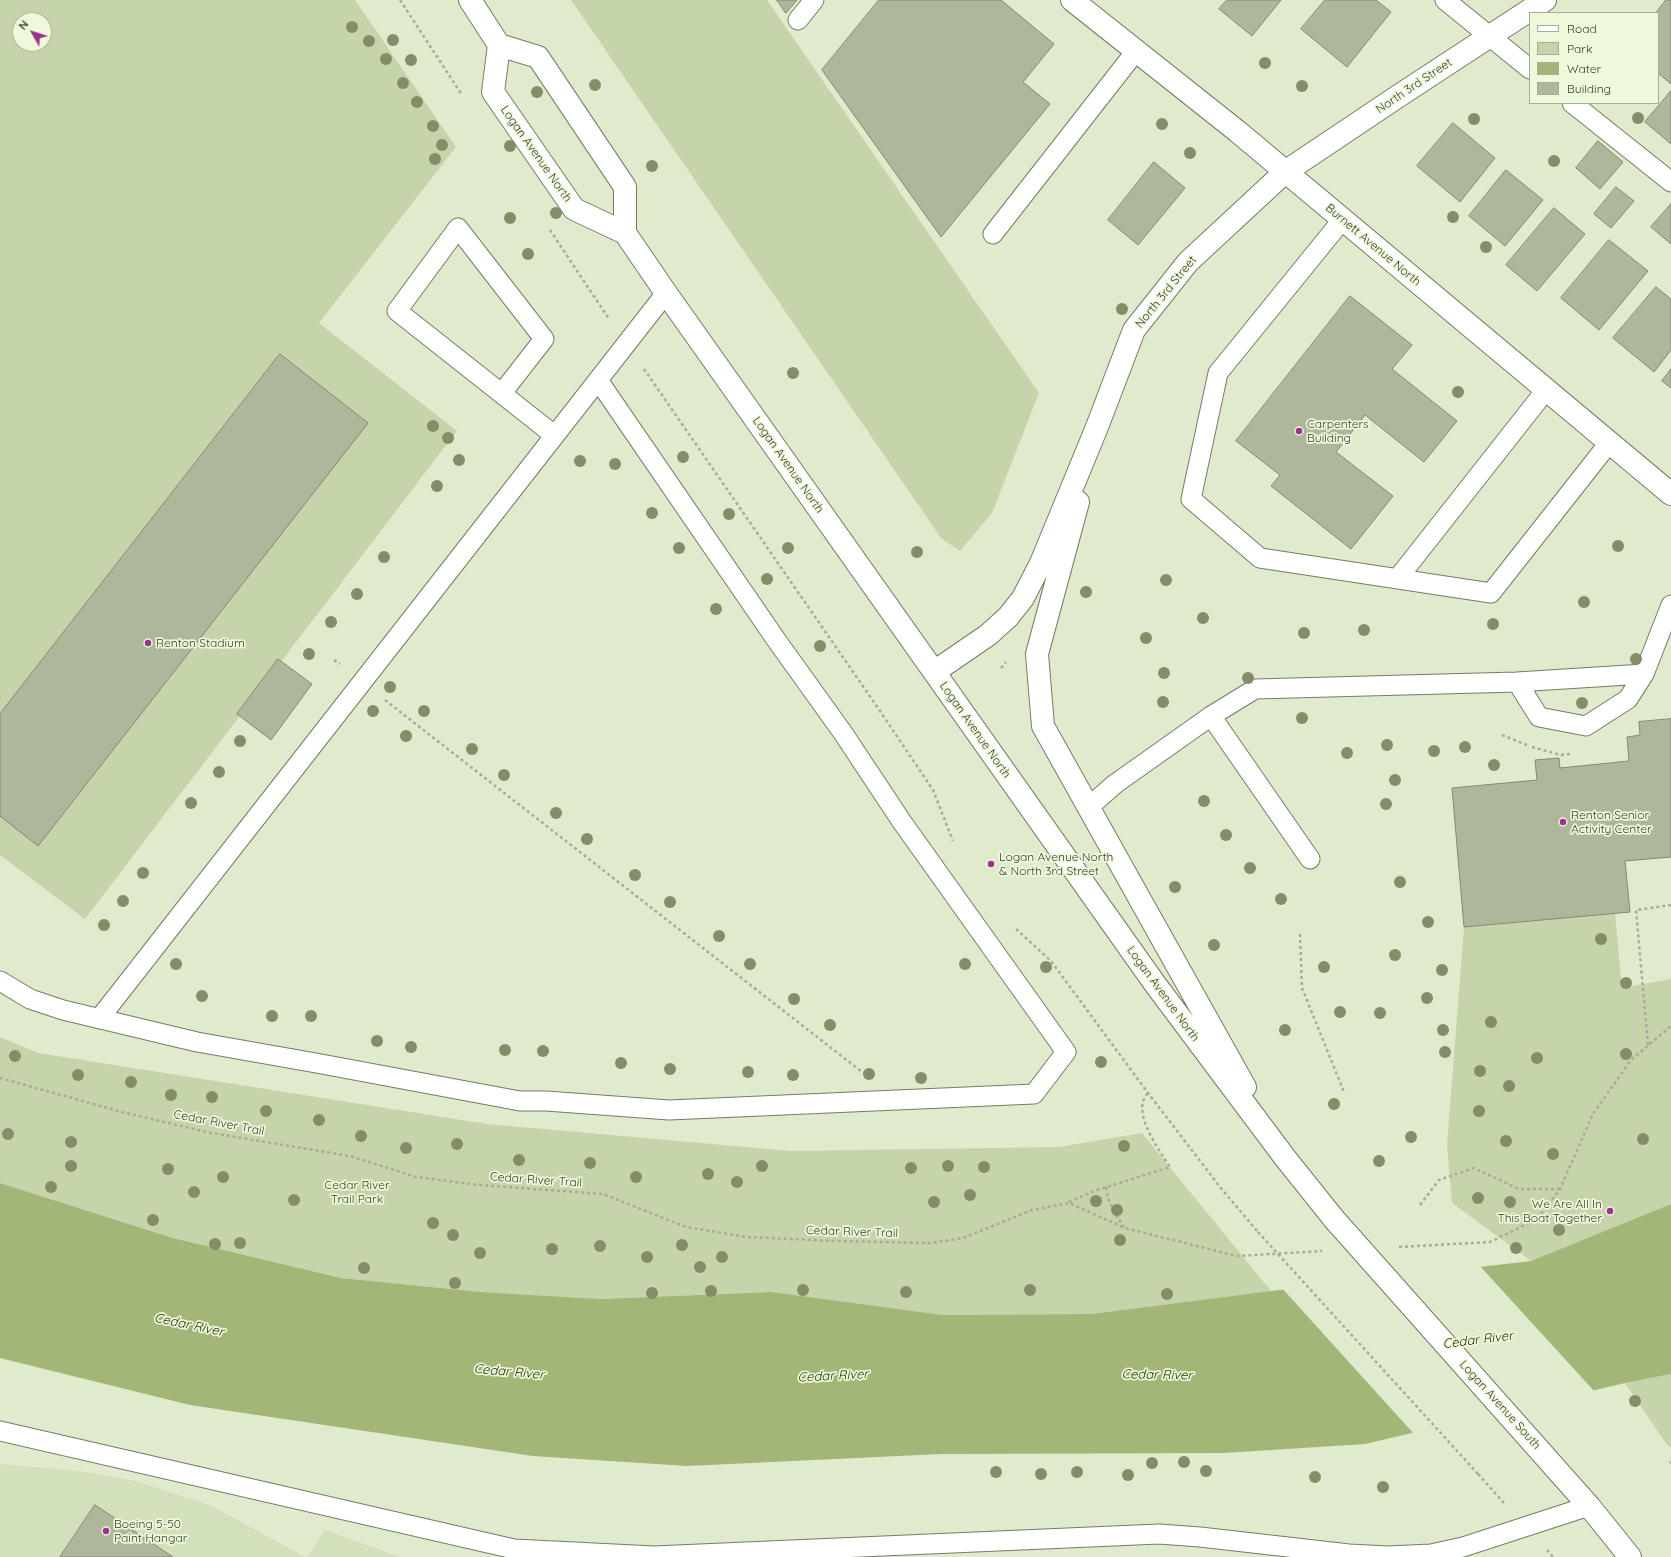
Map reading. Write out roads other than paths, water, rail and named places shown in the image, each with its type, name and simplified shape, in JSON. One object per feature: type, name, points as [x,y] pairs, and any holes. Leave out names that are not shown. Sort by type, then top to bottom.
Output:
[{"type":"main road","points":[[470,0],[499,45],[538,57],[625,187],[625,233]]},
{"type":"main road","name":"Burnett Avenue North","points":[[1072,0],[1343,219],[1671,494]]},
{"type":"main road","name":"North 3rd Street","points":[[934,672],[988,635],[1008,617],[1023,598],[1041,563],[1098,426],[1134,330],[1188,262],[1285,172],[1545,0]]},
{"type":"main road","name":"Logan Avenue North","points":[[499,45],[493,92],[574,209],[625,233],[666,294],[1155,984],[1286,1159],[1334,1220]]},
{"type":"main road","points":[[1098,426],[1037,654],[1043,726],[1090,806],[1286,1159]]},
{"type":"main road","name":"Logan Avenue South","points":[[1334,1220],[1589,1506],[1630,1557]]},
{"type":"lane","points":[[798,20],[814,0]]},
{"type":"lane","points":[[1445,0],[1529,68]]},
{"type":"lane","points":[[993,234],[1136,51]]},
{"type":"lane","points":[[1573,104],[1671,182]]},
{"type":"lane","points":[[1343,219],[1218,373],[1191,499],[1260,558],[1491,592],[1609,443]]},
{"type":"lane","points":[[502,393],[544,339],[458,228],[397,311],[502,393],[554,436]]},
{"type":"lane","points":[[99,1019],[666,294]]},
{"type":"lane","points":[[0,981],[30,999],[63,1010],[197,1042],[520,1101],[546,1101],[669,1110],[1034,1094],[1066,1052],[902,822],[843,733],[777,641],[598,380]]},
{"type":"lane","points":[[1398,578],[1546,390]]},
{"type":"lane","points":[[1516,682],[1539,717],[1586,726],[1628,699],[1644,674],[1671,605]]},
{"type":"lane","points":[[1090,806],[1115,784],[1211,716],[1254,689],[1516,682],[1644,674]]},
{"type":"lane","points":[[1211,716],[1310,859]]},
{"type":"lane","points":[[0,1431],[514,1549],[654,1557],[1159,1534],[1200,1537],[1271,1551],[1388,1556],[1431,1554],[1463,1547],[1589,1506]]},
{"type":"water","name":"Cedar River","points":[[0,1183],[173,1238],[341,1278],[481,1292],[601,1299],[772,1292],[943,1315],[1091,1314],[1271,1291],[1531,1261],[1671,1204],[1671,1374],[1625,1383],[1365,1444],[1224,1453],[941,1454],[687,1466],[533,1456],[190,1405],[0,1358]]},
{"type":"place","name":"Carpenters Building","points":[[1299,431]]},
{"type":"place","name":"Renton Stadium","points":[[148,643]]},
{"type":"place","name":"Renton Senior Activity Center","points":[[1563,822]]},
{"type":"place","name":"Logan Avenue North & North 3rd Street","points":[[991,864]]},
{"type":"place","name":"We Are All In This Boat Together","points":[[1610,1211]]},
{"type":"place","name":"Boeing 5-50 Paint Hangar","points":[[106,1531]]},
{"type":"park label","name":"Cedar River Trail Park","points":[[357,1192]]}]
